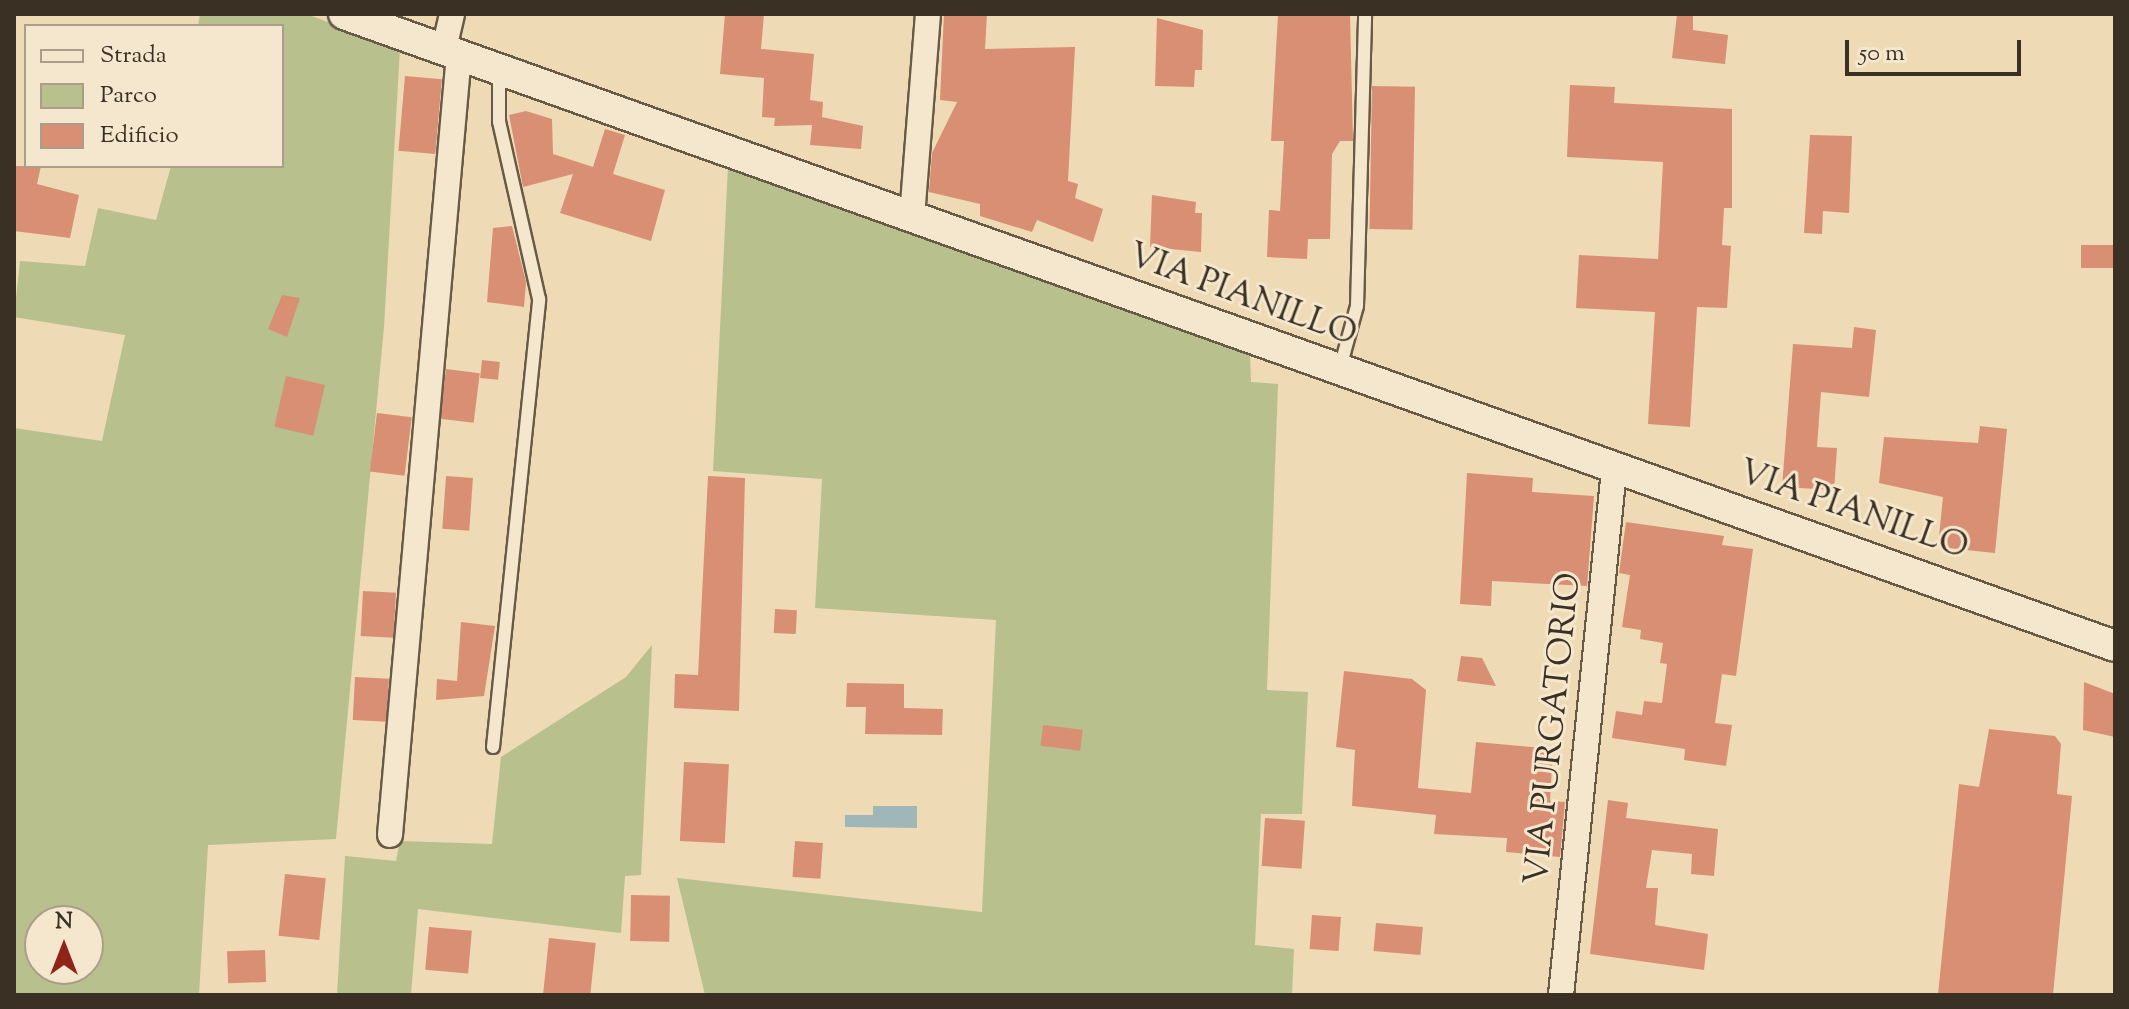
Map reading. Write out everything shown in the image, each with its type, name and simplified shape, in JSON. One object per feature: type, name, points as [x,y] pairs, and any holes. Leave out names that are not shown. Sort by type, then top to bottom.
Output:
[{"type":"street","name":"VIA PIANILLO","points":[[344,14],[1339,372],[2115,646]]},
{"type":"street","points":[[390,835],[452,52],[452,14]]},
{"type":"street","points":[[912,217],[928,14]]},
{"type":"street","name":"VIA PURGATORIO","points":[[1561,995],[1614,470]]},
{"type":"lane","points":[[1339,372],[1357,306],[1365,14]]},
{"type":"lane","points":[[493,747],[539,299],[499,122],[499,71]]},
{"type":"green space","points":[[200,14],[306,14],[400,48],[384,327],[336,839],[208,845],[199,995],[14,995],[14,428],[102,441],[125,335],[14,317],[20,261],[85,266],[98,208],[156,220],[170,168],[284,168],[284,24],[198,24]]},
{"type":"green space","points":[[728,166],[1250,353],[1251,382],[1278,384],[1267,690],[1308,692],[1302,814],[1261,814],[1255,945],[1294,949],[1292,995],[705,995],[677,878],[982,912],[996,620],[815,608],[822,479],[713,471]]},
{"type":"green space","points":[[652,645],[641,875],[625,876],[621,933],[418,909],[411,995],[337,995],[345,856],[396,861],[400,841],[492,844],[501,757],[626,677]]},
{"type":"water","points":[[873,806],[917,806],[917,828],[845,827],[845,815],[873,815]]},
{"type":"building","points":[[725,14],[764,14],[761,49],[814,54],[810,100],[823,102],[822,117],[863,126],[861,149],[810,145],[812,125],[774,126],[775,118],[762,117],[764,78],[720,74]]},
{"type":"building","points":[[944,14],[987,14],[985,49],[1075,47],[1068,181],[1078,184],[1075,198],[1103,209],[1093,242],[1037,220],[1032,232],[980,216],[980,204],[929,192],[932,153],[957,102],[940,100]]},
{"type":"building","points":[[1278,14],[1350,14],[1353,141],[1340,141],[1332,154],[1330,239],[1308,239],[1307,259],[1267,257],[1269,210],[1280,211],[1284,141],[1271,141]]},
{"type":"building","points":[[1677,14],[1693,14],[1693,30],[1728,35],[1725,64],[1672,58]]},
{"type":"building","points":[[1157,18],[1203,30],[1202,70],[1195,70],[1194,87],[1155,86]]},
{"type":"building","points":[[405,76],[442,79],[435,154],[398,151]]},
{"type":"building","points":[[1570,85],[1615,87],[1614,103],[1732,109],[1732,208],[1724,208],[1722,245],[1731,246],[1727,308],[1697,307],[1690,427],[1648,424],[1655,312],[1576,308],[1579,255],[1658,259],[1663,162],[1567,157]]},
{"type":"building","points":[[1372,86],[1415,87],[1412,230],[1370,229]]},
{"type":"building","points":[[526,111],[552,119],[553,154],[593,167],[605,129],[625,135],[613,174],[665,190],[651,241],[560,213],[573,174],[523,187],[509,115]]},
{"type":"building","points":[[1810,135],[1852,136],[1849,213],[1823,211],[1822,234],[1804,233]]},
{"type":"building","points":[[14,166],[41,168],[37,184],[79,195],[70,238],[14,231]]},
{"type":"building","points":[[1152,195],[1196,202],[1195,213],[1202,213],[1201,252],[1150,247]]},
{"type":"building","points":[[512,226],[526,282],[524,307],[487,302],[493,228]]},
{"type":"building","points":[[2081,245],[2115,245],[2115,268],[2081,268]]},
{"type":"building","points":[[282,295],[300,298],[287,337],[268,329]]},
{"type":"building","points":[[1854,327],[1876,330],[1869,397],[1821,392],[1817,447],[1837,448],[1834,490],[1782,487],[1793,344],[1852,348]]},
{"type":"building","points":[[482,360],[500,362],[498,380],[480,378]]},
{"type":"building","points":[[446,369],[480,373],[474,423],[440,419]]},
{"type":"building","points":[[286,376],[325,385],[313,436],[274,427]]},
{"type":"building","points":[[377,413],[412,417],[405,476],[370,472]]},
{"type":"building","points":[[1980,426],[2007,429],[1995,553],[1938,547],[1943,497],[1879,483],[1884,437],[1978,443]]},
{"type":"building","points":[[1467,473],[1533,478],[1532,492],[1594,496],[1587,586],[1492,581],[1491,606],[1460,604]]},
{"type":"building","points":[[446,476],[473,478],[469,531],[442,529]]},
{"type":"building","points":[[708,476],[745,478],[739,711],[674,708],[675,674],[698,675]]},
{"type":"building","points":[[1626,522],[1724,536],[1722,545],[1753,549],[1736,676],[1722,674],[1715,723],[1732,725],[1726,766],[1684,760],[1685,749],[1612,738],[1616,711],[1642,715],[1644,701],[1662,703],[1667,664],[1660,663],[1663,643],[1640,639],[1641,630],[1622,627],[1630,575],[1619,573]]},
{"type":"building","points":[[363,591],[396,593],[394,638],[361,636]]},
{"type":"building","points":[[775,609],[797,610],[796,634],[774,633]]},
{"type":"building","points":[[461,622],[495,626],[484,696],[436,700],[437,679],[457,681]]},
{"type":"building","points":[[1461,656],[1482,658],[1496,686],[1457,681]]},
{"type":"building","points":[[1344,671],[1412,679],[1426,690],[1418,788],[1471,793],[1476,742],[1553,749],[1550,801],[1565,802],[1560,857],[1506,852],[1507,838],[1434,834],[1436,815],[1352,806],[1355,750],[1336,747]]},
{"type":"building","points":[[355,677],[389,679],[387,722],[353,720]]},
{"type":"building","points":[[2084,682],[2115,694],[2115,737],[2083,730]]},
{"type":"building","points":[[847,683],[904,684],[904,708],[943,709],[942,735],[865,734],[866,707],[846,707]]},
{"type":"building","points":[[1043,725],[1083,730],[1080,751],[1040,746]]},
{"type":"building","points":[[1989,729],[2055,736],[2061,744],[2057,794],[2072,796],[2053,995],[1938,995],[1959,784],[1979,787]]},
{"type":"building","points":[[684,762],[729,764],[725,843],[680,841]]},
{"type":"building","points":[[1608,800],[1628,803],[1626,818],[1718,829],[1714,876],[1691,874],[1692,854],[1652,850],[1646,888],[1658,888],[1655,925],[1708,934],[1704,970],[1590,954]]},
{"type":"building","points":[[1265,818],[1305,821],[1302,869],[1262,866]]},
{"type":"building","points":[[795,841],[823,843],[820,879],[792,877]]},
{"type":"building","points":[[285,874],[326,878],[319,940],[279,936]]},
{"type":"building","points":[[631,895],[670,896],[669,942],[630,941]]},
{"type":"building","points":[[1312,915],[1341,917],[1339,951],[1310,949]]},
{"type":"building","points":[[1376,923],[1423,927],[1420,955],[1374,951]]},
{"type":"building","points":[[429,927],[472,931],[468,974],[425,970]]},
{"type":"building","points":[[549,938],[596,943],[590,995],[543,995]]},
{"type":"building","points":[[265,950],[266,982],[228,983],[227,951]]}]
